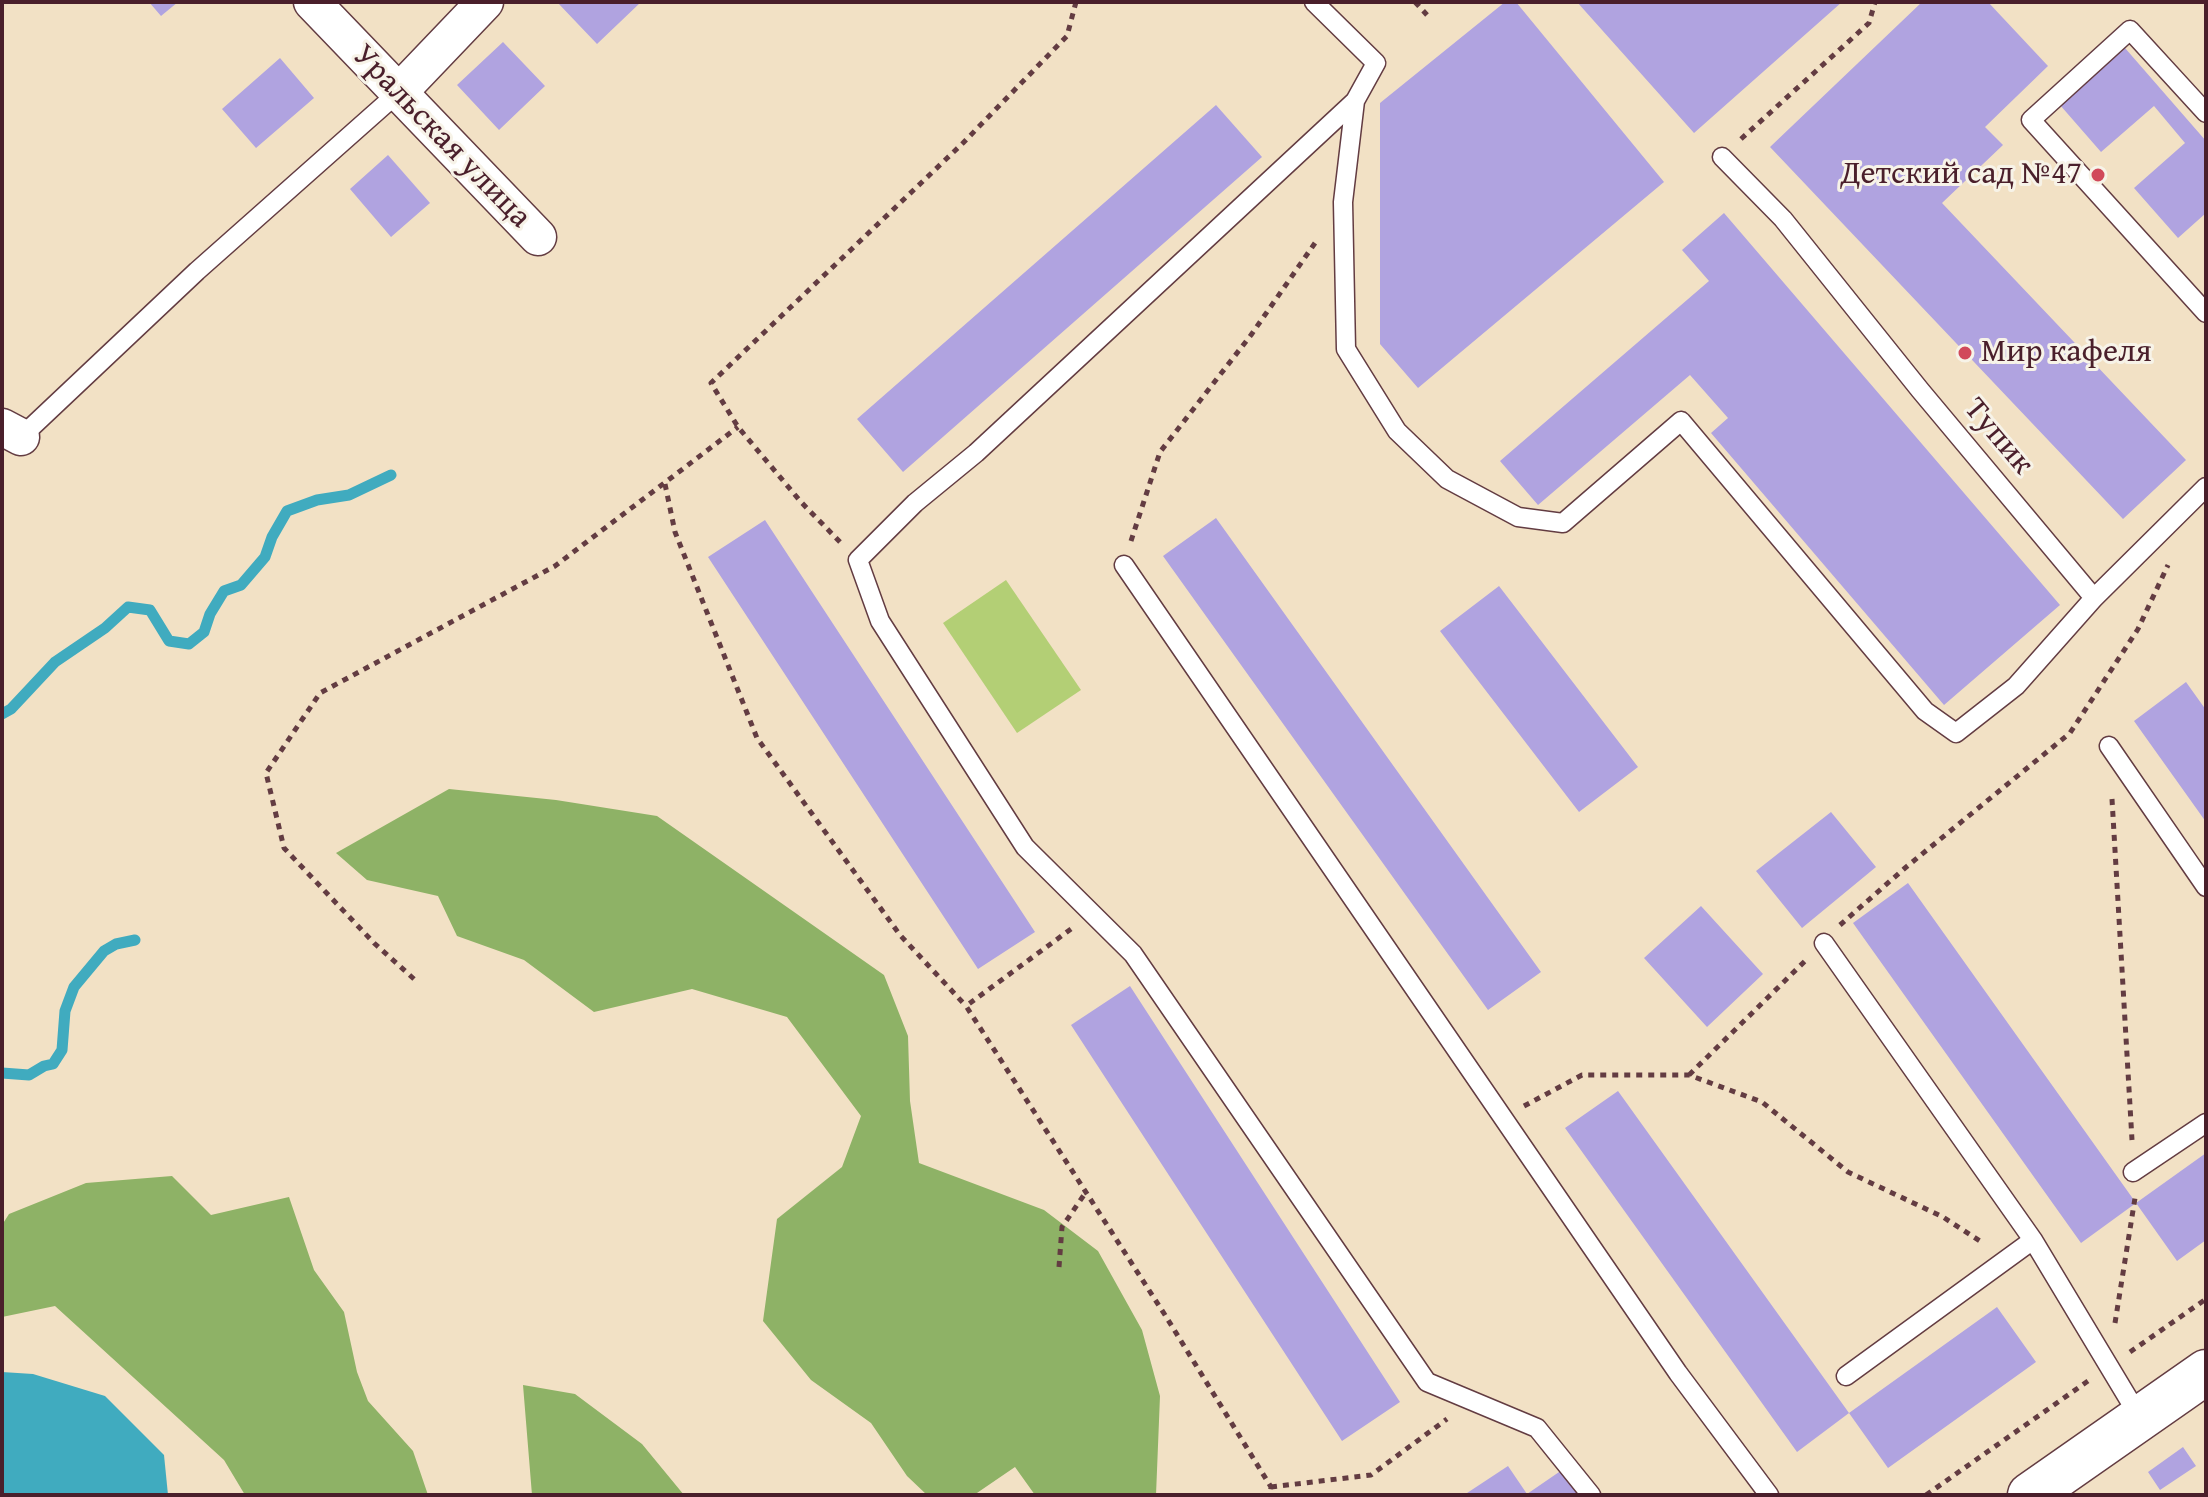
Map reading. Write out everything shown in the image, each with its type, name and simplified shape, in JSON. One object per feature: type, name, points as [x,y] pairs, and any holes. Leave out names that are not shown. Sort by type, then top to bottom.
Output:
[{"type":"main road","points":[[2030,1495],[2206,1372]]},
{"type":"street","name":"Уральская улица","points":[[312,2],[538,237]]},
{"type":"street","points":[[400,91],[485,2]]},
{"type":"lane","points":[[1314,2],[1376,63],[1355,101],[976,453],[915,503],[858,560],[880,621],[1025,847],[1133,954],[1427,1382],[1537,1428],[1591,1495]]},
{"type":"lane","points":[[2206,113],[2130,30],[2031,120],[2206,313]]},
{"type":"lane","points":[[11,432],[400,91]]},
{"type":"lane","points":[[1355,101],[1343,202],[1346,349],[1397,431],[1447,479],[1518,517],[1563,523],[1681,421],[1925,711],[1956,733],[2016,686],[2094,598],[2206,487]]},
{"type":"lane","name":"Тупик","points":[[1722,157],[1783,219],[1920,390],[2094,598]]},
{"type":"lane","points":[[1124,565],[1678,1373],[1769,1495]]},
{"type":"lane","points":[[2109,746],[2206,887]]},
{"type":"lane","points":[[1824,943],[2033,1240],[2140,1418]]},
{"type":"lane","points":[[2133,1172],[2206,1123]]},
{"type":"lane","points":[[1846,1376],[2033,1240]]},
{"type":"path","points":[[858,560],[801,502],[738,427],[711,383],[963,143],[1067,36],[1076,2]]},
{"type":"path","points":[[1415,2],[1427,15]]},
{"type":"path","points":[[1722,157],[1869,23],[1875,2]]},
{"type":"path","points":[[1124,565],[1160,452],[1251,335],[1343,202]]},
{"type":"path","points":[[414,979],[374,943],[284,848],[266,773],[320,693],[555,566],[738,427]]},
{"type":"path","points":[[665,483],[675,532],[757,738],[900,935],[966,1006],[1271,1487],[1270,1495]]},
{"type":"path","points":[[1689,1075],[1843,922],[2070,733],[2138,629],[2171,559]]},
{"type":"path","points":[[2108,1367],[2136,1203],[2109,746]]},
{"type":"path","points":[[966,1006],[1094,912]]},
{"type":"path","points":[[1502,1117],[1582,1075],[1689,1075],[1762,1102],[1848,1172],[1943,1217],[2007,1259]]},
{"type":"path","points":[[1059,1267],[1062,1227],[1086,1192]]},
{"type":"path","points":[[1926,1495],[2206,1299]]},
{"type":"path","points":[[1271,1487],[1371,1475],[1471,1401]]},
{"type":"green space","points":[[1006,580],[1081,690],[1017,733],[943,623]]},
{"type":"green space","points":[[449,789],[556,800],[657,816],[884,975],[908,1036],[910,1101],[919,1163],[1044,1210],[1098,1251],[1142,1330],[1160,1396],[1156,1495],[1035,1495],[1015,1467],[974,1495],[927,1495],[907,1476],[871,1423],[811,1380],[763,1321],[777,1219],[842,1167],[861,1116],[787,1017],[692,989],[594,1012],[524,960],[457,936],[438,896],[367,880],[336,853]]},
{"type":"green space","points":[[172,1176],[211,1215],[289,1197],[314,1270],[344,1312],[357,1372],[368,1401],[413,1451],[428,1495],[245,1495],[224,1460],[55,1306],[2,1317],[2,1225],[9,1214],[86,1183]]},
{"type":"green space","points":[[523,1385],[575,1394],[642,1444],[684,1495],[532,1495]]},
{"type":"water","points":[[2,1372],[33,1374],[105,1396],[164,1455],[168,1495],[2,1495]]},
{"type":"building","points":[[149,2],[178,2],[161,16]]},
{"type":"building","points":[[557,2],[641,2],[597,44]]},
{"type":"building","points":[[1505,2],[1516,2],[1664,182],[1418,388],[1380,344],[1380,103]]},
{"type":"building","points":[[1577,2],[1842,2],[1694,133]]},
{"type":"building","points":[[1922,2],[1988,2],[2048,66],[1985,127],[2003,145],[1942,203],[2186,460],[2123,519],[1770,147]]},
{"type":"building","points":[[503,42],[545,86],[499,130],[457,85]]},
{"type":"building","points":[[2125,48],[2206,141],[2206,213],[2178,238],[2134,188],[2185,143],[2154,106],[2101,152],[2060,105]]},
{"type":"building","points":[[280,58],[314,98],[256,148],[222,109]]},
{"type":"building","points":[[1216,105],[1262,157],[903,472],[857,419]]},
{"type":"building","points":[[388,155],[430,203],[391,237],[350,189]]},
{"type":"building","points":[[1724,213],[2060,605],[1944,705],[1711,433],[1728,418],[1690,375],[1538,505],[1500,461],[1709,281],[1682,250]]},
{"type":"building","points":[[1216,518],[1541,972],[1488,1010],[1163,556]]},
{"type":"building","points":[[765,520],[1035,932],[978,969],[708,557]]},
{"type":"building","points":[[1499,586],[1638,767],[1579,812],[1440,631]]},
{"type":"building","points":[[2186,682],[2206,710],[2206,822],[2134,721]]},
{"type":"building","points":[[1831,812],[1876,867],[1802,928],[1756,871]]},
{"type":"building","points":[[1908,883],[2136,1203],[2081,1243],[1853,923]]},
{"type":"building","points":[[1701,906],[1763,974],[1707,1027],[1644,958]]},
{"type":"building","points":[[1130,986],[1400,1402],[1342,1441],[1071,1025]]},
{"type":"building","points":[[1618,1091],[1849,1413],[1797,1452],[1565,1128]]},
{"type":"building","points":[[2206,1153],[2206,1240],[2177,1261],[2136,1203]]},
{"type":"building","points":[[1997,1307],[2036,1362],[1888,1468],[1849,1413]]},
{"type":"building","points":[[2183,1447],[2196,1466],[2160,1490],[2148,1472]]},
{"type":"building","points":[[1508,1466],[1527,1494],[1562,1470],[1578,1495],[1464,1495]]},
{"type":"waterway","points":[[2,714],[11,709],[55,662],[105,628],[128,607],[150,610],[169,641],[189,644],[204,632],[210,614],[224,591],[241,585],[265,557],[287,511],[317,500],[349,495],[391,475]]},
{"type":"waterway","points":[[2,1073],[29,1075],[53,1064],[62,1050],[65,1011],[74,987],[104,951],[116,944],[135,940]]},
{"type":"place","name":"Детский сад №47","points":[[2098,175]]},
{"type":"place","name":"Мир кафеля","points":[[1965,353]]}]
